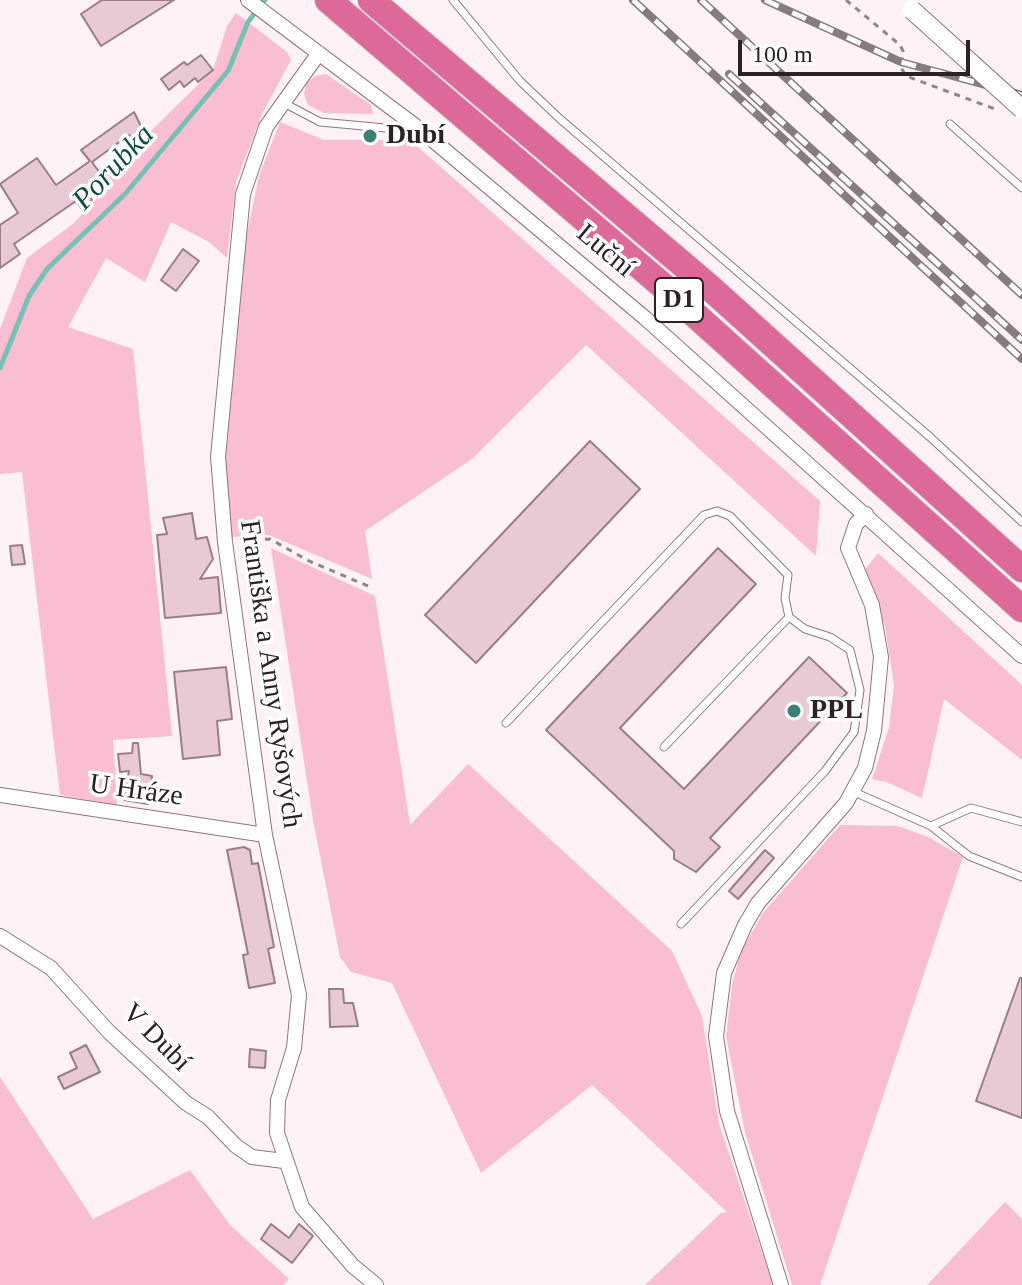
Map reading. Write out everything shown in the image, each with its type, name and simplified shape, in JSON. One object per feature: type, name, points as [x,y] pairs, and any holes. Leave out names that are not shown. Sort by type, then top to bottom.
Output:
[{"type":"highway","name":"D1","points":[[328,0],[663,286],[1022,609]]},
{"type":"highway","name":"D1","points":[[371,0],[707,285],[1022,569]]},
{"type":"street","name":"Luční","points":[[248,0],[422,131],[645,318],[1022,656]]},
{"type":"street","points":[[912,10],[1022,109]]},
{"type":"street","name":"Františka a Anny Ryšových","points":[[319,53],[266,127],[243,194],[218,457],[225,542],[265,835],[299,995],[294,1048],[278,1100],[277,1133],[302,1207],[353,1266],[376,1285]]},
{"type":"street","points":[[781,1285],[727,1111],[716,1036],[724,973],[758,903],[852,791],[865,768],[874,731],[881,657],[872,605],[848,548],[856,524],[866,514]]},
{"type":"street","name":"U Hráze","points":[[0,795],[265,835]]},
{"type":"street","name":"V Dubí","points":[[0,936],[51,968],[109,1032],[186,1103],[208,1117],[236,1146],[252,1157],[284,1161]]},
{"type":"lane","points":[[453,0],[520,81],[559,118],[1022,522]]},
{"type":"lane","points":[[282,102],[320,122],[422,131]]},
{"type":"lane","points":[[950,124],[1022,188]]},
{"type":"lane","points":[[506,723],[704,515],[717,511],[730,516],[788,575],[785,598],[789,617],[805,629],[830,637],[850,650],[860,690],[854,732],[825,771],[681,924]]},
{"type":"lane","points":[[664,747],[789,617]]},
{"type":"lane","points":[[852,791],[931,826],[969,856],[1022,877]]},
{"type":"lane","points":[[931,826],[971,808],[1022,822]]},
{"type":"path","points":[[846,0],[900,45],[904,53],[900,66],[906,76],[1000,111]]},
{"type":"path","points":[[225,542],[270,539],[309,561],[368,586]]},
{"type":"shaded area","points":[[236,13],[287,52],[291,60],[262,114],[236,182],[227,258],[209,242],[171,222],[145,282],[106,258],[68,327],[133,349],[172,736],[113,740],[117,805],[60,795],[22,472],[0,474],[0,329],[27,258],[74,223],[97,198],[108,173],[213,70],[227,26]]},
{"type":"shaded area","points":[[326,74],[371,105],[373,114],[324,113],[308,105],[304,94],[306,84],[315,76]]},
{"type":"shaded area","points":[[280,122],[324,140],[410,140],[820,501],[816,556],[586,345],[472,459],[365,531],[372,579],[269,535],[232,537],[224,447],[244,248],[259,176]]},
{"type":"shaded area","points":[[271,548],[375,596],[410,825],[468,764],[672,951],[702,1016],[719,1124],[773,1285],[645,1285],[721,1213],[727,1212],[592,1085],[481,1173],[392,983],[351,972],[340,957],[313,820]]},
{"type":"shaded area","points":[[878,553],[1022,685],[1022,760],[944,699],[922,798],[872,779],[889,728],[894,685],[885,627],[864,571]]},
{"type":"shaded area","points":[[840,825],[898,826],[928,837],[963,857],[820,1285],[792,1285],[745,1132],[726,1036],[732,985],[741,951],[763,913]]},
{"type":"shaded area","points":[[0,1077],[93,1219],[190,1170],[230,1225],[289,1279],[283,1285],[0,1285]]},
{"type":"shaded area","points":[[1005,1202],[1022,1219],[1022,1285],[927,1285]]},
{"type":"building","points":[[102,0],[174,0],[101,46],[81,14]]},
{"type":"building","points":[[201,55],[213,70],[198,82],[195,78],[184,87],[180,81],[169,90],[161,79],[184,62],[187,65]]},
{"type":"building","points":[[134,112],[143,130],[132,138],[129,135],[92,162],[104,179],[86,191],[92,200],[81,208],[76,201],[14,244],[20,254],[0,268],[0,225],[18,213],[0,184],[37,158],[56,185],[90,161],[81,150]]},
{"type":"building","points":[[183,249],[199,261],[176,291],[161,280]]},
{"type":"building","points":[[590,441],[640,489],[476,663],[425,615]]},
{"type":"building","points":[[192,513],[196,539],[207,537],[213,559],[200,579],[218,577],[221,613],[165,618],[157,535],[167,534],[163,518]]},
{"type":"building","points":[[22,545],[25,564],[12,565],[10,546]]},
{"type":"building","name":"PPL","points":[[718,548],[756,584],[620,728],[684,789],[809,657],[847,693],[710,838],[720,847],[696,872],[674,859],[674,851],[546,730]]},
{"type":"building","points":[[226,667],[232,719],[217,721],[220,755],[183,759],[174,672]]},
{"type":"building","points":[[133,743],[138,743],[141,774],[152,776],[148,804],[124,800],[129,771],[120,772],[118,754],[132,753]]},
{"type":"building","points":[[244,847],[250,850],[252,864],[258,863],[274,947],[268,949],[275,983],[249,988],[243,955],[248,954],[227,850]]},
{"type":"building","points":[[765,850],[774,858],[738,899],[729,891]]},
{"type":"building","points":[[1022,978],[1022,1118],[976,1101]]},
{"type":"building","points":[[329,989],[343,989],[344,1003],[353,1003],[358,1026],[330,1027]]},
{"type":"building","points":[[86,1045],[100,1072],[64,1089],[58,1077],[77,1068],[70,1053]]},
{"type":"building","points":[[250,1049],[266,1051],[265,1068],[249,1067]]},
{"type":"building","points":[[271,1224],[289,1238],[299,1224],[313,1236],[292,1263],[261,1239]]},
{"type":"waterway","name":"Porubka","points":[[0,368],[29,296],[47,269],[125,194],[228,71],[248,22],[265,0]]},
{"type":"railway","points":[[633,0],[1022,359]]},
{"type":"railway","points":[[701,0],[1022,295]]},
{"type":"railway","points":[[765,0],[901,62],[1022,95]]},
{"type":"railway","points":[[729,74],[1022,340]]},
{"type":"place","name":"Dubí","points":[[370,136]]},
{"type":"place","name":"PPL","points":[[794,711]]}]
